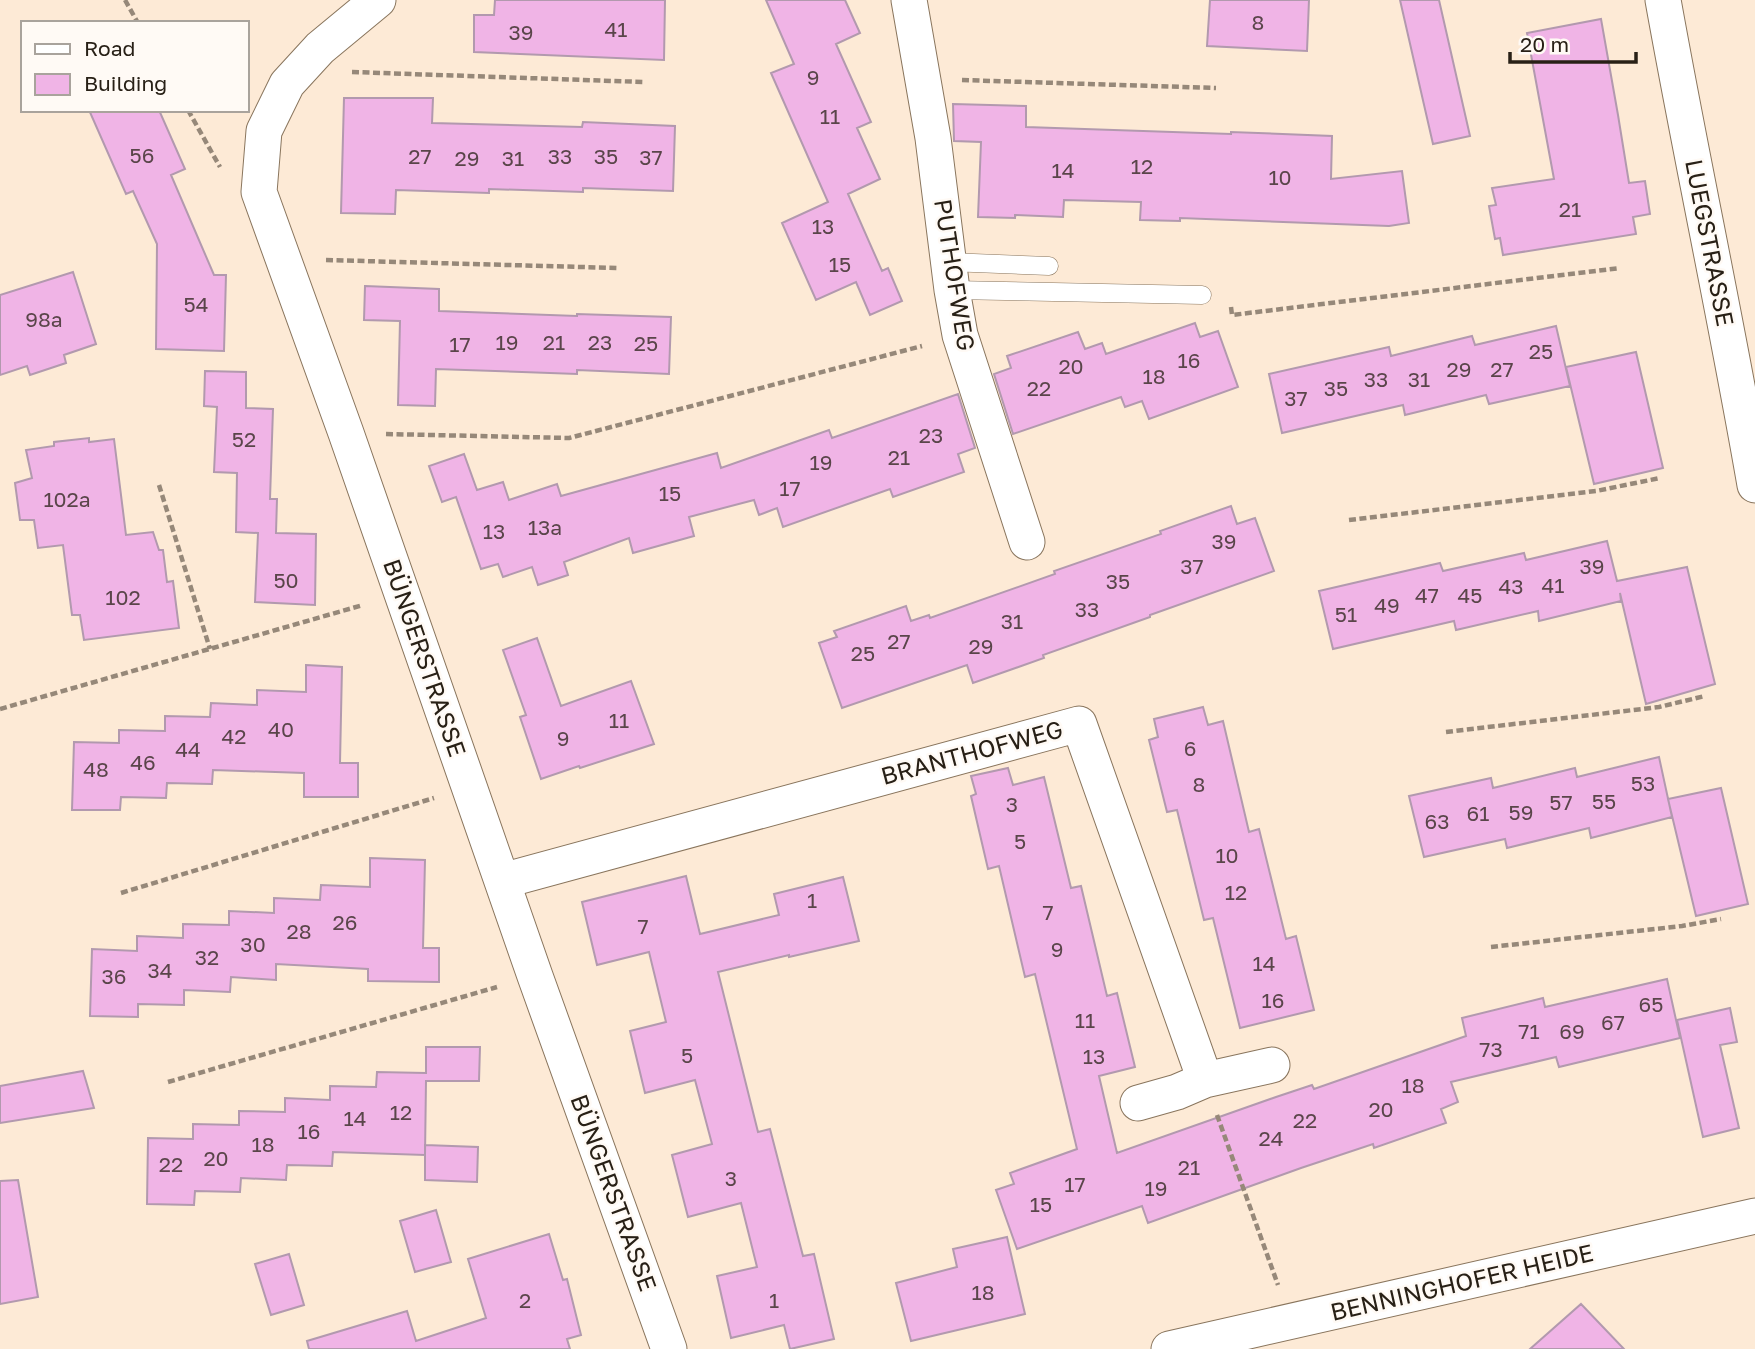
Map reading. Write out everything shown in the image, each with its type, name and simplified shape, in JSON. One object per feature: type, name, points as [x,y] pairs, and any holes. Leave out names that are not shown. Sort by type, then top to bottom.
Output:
[{"type":"street","name":"BÜNGERSTRASSE","points":[[378,0],[320,48],[287,84],[264,131],[259,192],[668,1349]]},
{"type":"street","name":"PUTHOFWEG","points":[[909,0],[933,138],[960,335],[1027,542]]},
{"type":"street","name":"LUEGSTRASSE","points":[[1663,0],[1755,485]]},
{"type":"street","name":"BRANTHOFWEG","points":[[502,881],[1079,724],[1205,1080]]},
{"type":"street","points":[[1138,1103],[1177,1092],[1205,1080],[1272,1065]]},
{"type":"street","name":"BENNINGHOFER HEIDE","points":[[1169,1349],[1755,1216]]},
{"type":"lane","points":[[950,276],[1049,266]]},
{"type":"lane","points":[[950,276],[1202,295]]},
{"type":"path","points":[[125,0],[137,21]]},
{"type":"path","points":[[299,71],[643,82]]},
{"type":"path","points":[[922,79],[1216,88]]},
{"type":"path","points":[[189,112],[227,180],[259,192]]},
{"type":"path","points":[[283,258],[618,268]]},
{"type":"path","points":[[1231,304],[1232,315],[1620,268]]},
{"type":"path","points":[[346,433],[569,438],[960,335]]},
{"type":"path","points":[[1349,520],[1596,491],[1661,478]]},
{"type":"path","points":[[159,485],[210,649]]},
{"type":"path","points":[[0,709],[401,594]]},
{"type":"path","points":[[1446,732],[1659,707],[1705,696]]},
{"type":"path","points":[[121,893],[469,788]]},
{"type":"path","points":[[1491,947],[1682,926],[1721,919]]},
{"type":"path","points":[[168,1082],[535,976]]},
{"type":"path","points":[[1205,1080],[1289,1322]]},
{"type":"building","points":[[495,0],[665,0],[664,60],[474,52],[474,15],[494,15]]},
{"type":"building","points":[[766,0],[845,0],[860,33],[836,44],[871,122],[857,128],[880,179],[848,194],[882,271],[888,268],[902,301],[870,315],[856,282],[816,300],[782,223],[828,202],[771,73],[794,64]]},
{"type":"building","points":[[1210,0],[1309,0],[1307,51],[1207,46]]},
{"type":"building","points":[[1400,0],[1439,0],[1470,136],[1433,144]]},
{"type":"building","points":[[1601,19],[1629,183],[1645,181],[1650,214],[1633,217],[1636,234],[1503,255],[1500,238],[1495,239],[1489,206],[1496,205],[1492,188],[1554,179],[1527,33]]},
{"type":"building","points":[[344,98],[433,98],[432,123],[582,127],[583,122],[675,126],[673,191],[583,188],[583,192],[396,190],[395,214],[341,213]]},
{"type":"building","points":[[953,104],[1026,106],[1026,127],[1332,136],[1331,179],[1402,171],[1409,223],[1389,226],[1180,218],[1180,221],[1140,220],[1141,202],[1064,200],[1063,217],[978,217],[981,142],[954,141]]},
{"type":"building","points":[[90,112],[160,112],[185,169],[171,175],[214,275],[226,275],[224,351],[156,349],[157,244],[133,191],[126,194]]},
{"type":"building","points":[[73,272],[96,344],[64,355],[66,363],[30,375],[27,366],[0,375],[0,295]]},
{"type":"building","points":[[365,286],[439,289],[439,311],[671,317],[669,374],[436,369],[435,406],[398,405],[400,321],[364,320]]},
{"type":"building","points":[[1195,323],[1200,337],[1218,331],[1238,387],[1149,419],[1142,401],[1125,407],[1121,397],[1013,434],[994,374],[1011,368],[1007,356],[1078,332],[1085,349],[1102,343],[1106,354]]},
{"type":"building","points":[[1556,326],[1570,386],[1489,404],[1486,395],[1405,415],[1403,405],[1282,433],[1269,374],[1389,347],[1391,356],[1472,336],[1475,345]]},
{"type":"building","points":[[1636,352],[1663,468],[1594,484],[1566,367]]},
{"type":"building","points":[[205,371],[246,372],[246,408],[273,409],[270,499],[277,499],[276,533],[316,534],[315,605],[255,602],[258,533],[236,532],[237,473],[214,472],[217,407],[204,406]]},
{"type":"building","points":[[958,394],[975,448],[958,454],[964,472],[893,497],[890,489],[783,527],[777,508],[759,515],[754,500],[689,517],[694,536],[633,553],[629,538],[564,562],[568,575],[538,585],[532,567],[503,577],[498,564],[481,569],[456,497],[442,502],[429,466],[464,454],[477,490],[503,482],[509,500],[557,484],[561,496],[717,453],[721,468],[829,430],[832,438]]},
{"type":"building","points":[[89,438],[89,442],[114,439],[126,535],[153,532],[159,550],[163,550],[167,582],[173,581],[179,628],[84,640],[80,615],[72,615],[63,545],[38,548],[34,520],[20,520],[15,483],[32,478],[26,450],[54,446],[54,442]]},
{"type":"building","points":[[1231,506],[1237,524],[1255,518],[1274,571],[973,683],[967,665],[842,708],[819,643],[837,637],[834,631],[906,606],[911,621],[929,615],[930,618],[1055,574],[1054,571],[1161,534],[1160,531]]},
{"type":"building","points":[[1607,541],[1617,581],[1687,567],[1715,684],[1646,704],[1620,593],[1621,601],[1539,621],[1538,611],[1456,630],[1454,621],[1333,649],[1319,591],[1440,563],[1443,571],[1524,553],[1526,560]]},
{"type":"building","points":[[537,638],[561,706],[631,681],[654,744],[541,779],[520,717],[526,715],[503,650]]},
{"type":"building","points":[[306,665],[342,667],[340,763],[358,763],[358,797],[304,797],[304,773],[213,770],[212,784],[167,783],[166,798],[121,797],[120,810],[72,810],[74,742],[119,743],[119,730],[165,731],[165,716],[210,717],[211,703],[257,705],[257,690],[306,692]]},
{"type":"building","points":[[1203,707],[1208,725],[1223,721],[1249,832],[1259,829],[1286,939],[1296,936],[1314,1010],[1240,1028],[1213,918],[1204,920],[1177,810],[1167,812],[1149,740],[1158,737],[1154,719]]},
{"type":"building","points":[[1659,757],[1672,817],[1591,838],[1589,828],[1507,848],[1505,839],[1424,857],[1409,796],[1491,778],[1493,788],[1575,768],[1577,777]]},
{"type":"building","points":[[1008,768],[1013,785],[1044,777],[1071,888],[1081,886],[1107,996],[1117,993],[1135,1067],[1099,1076],[1117,1153],[1276,1097],[1312,1085],[1314,1089],[1466,1036],[1462,1018],[1543,998],[1545,1007],[1667,979],[1680,1038],[1559,1067],[1556,1057],[1451,1082],[1458,1102],[1441,1109],[1446,1123],[1374,1148],[1373,1144],[1301,1168],[1148,1223],[1142,1206],[1017,1249],[996,1190],[1014,1184],[1010,1173],[1077,1149],[1035,974],[1025,977],[999,866],[988,869],[971,796],[976,794],[971,776]]},
{"type":"building","points":[[1721,788],[1748,904],[1696,916],[1668,799]]},
{"type":"building","points":[[370,858],[425,860],[423,948],[439,948],[439,982],[368,981],[368,969],[276,964],[276,980],[231,977],[230,992],[184,990],[184,1005],[138,1004],[138,1017],[90,1016],[92,949],[137,951],[137,936],[183,938],[183,924],[229,925],[229,911],[274,913],[274,898],[320,900],[321,885],[370,887]]},
{"type":"building","points":[[686,876],[700,934],[779,915],[774,894],[843,877],[859,941],[718,972],[758,1132],[770,1129],[803,1256],[814,1254],[834,1339],[790,1349],[784,1325],[731,1338],[717,1276],[757,1267],[741,1203],[688,1217],[672,1155],[712,1144],[695,1080],[645,1093],[630,1031],[666,1022],[649,952],[597,965],[582,902]]},
{"type":"building","points":[[1730,1008],[1737,1042],[1720,1045],[1739,1128],[1703,1137],[1677,1020]]},
{"type":"building","points":[[426,1047],[480,1047],[479,1081],[426,1081],[425,1155],[333,1152],[332,1166],[287,1165],[286,1180],[241,1178],[240,1192],[195,1191],[194,1205],[147,1204],[148,1138],[193,1139],[193,1124],[239,1125],[239,1111],[285,1112],[285,1098],[330,1100],[330,1086],[376,1087],[377,1072],[426,1073]]},
{"type":"building","points":[[83,1071],[94,1108],[0,1123],[0,1086]]},
{"type":"building","points":[[425,1145],[478,1147],[477,1182],[425,1180]]},
{"type":"building","points":[[18,1180],[38,1297],[0,1304],[0,1181]]},
{"type":"building","points":[[436,1210],[451,1262],[415,1272],[400,1221]]},
{"type":"building","points":[[549,1234],[563,1280],[567,1279],[581,1335],[567,1339],[570,1349],[309,1349],[307,1341],[407,1311],[416,1341],[486,1318],[468,1259]]},
{"type":"building","points":[[1007,1237],[1025,1314],[911,1341],[896,1283],[957,1267],[953,1249]]},
{"type":"building","points":[[289,1254],[304,1305],[271,1315],[255,1264]]},
{"type":"building","points":[[1581,1304],[1624,1349],[1530,1349]]}]
